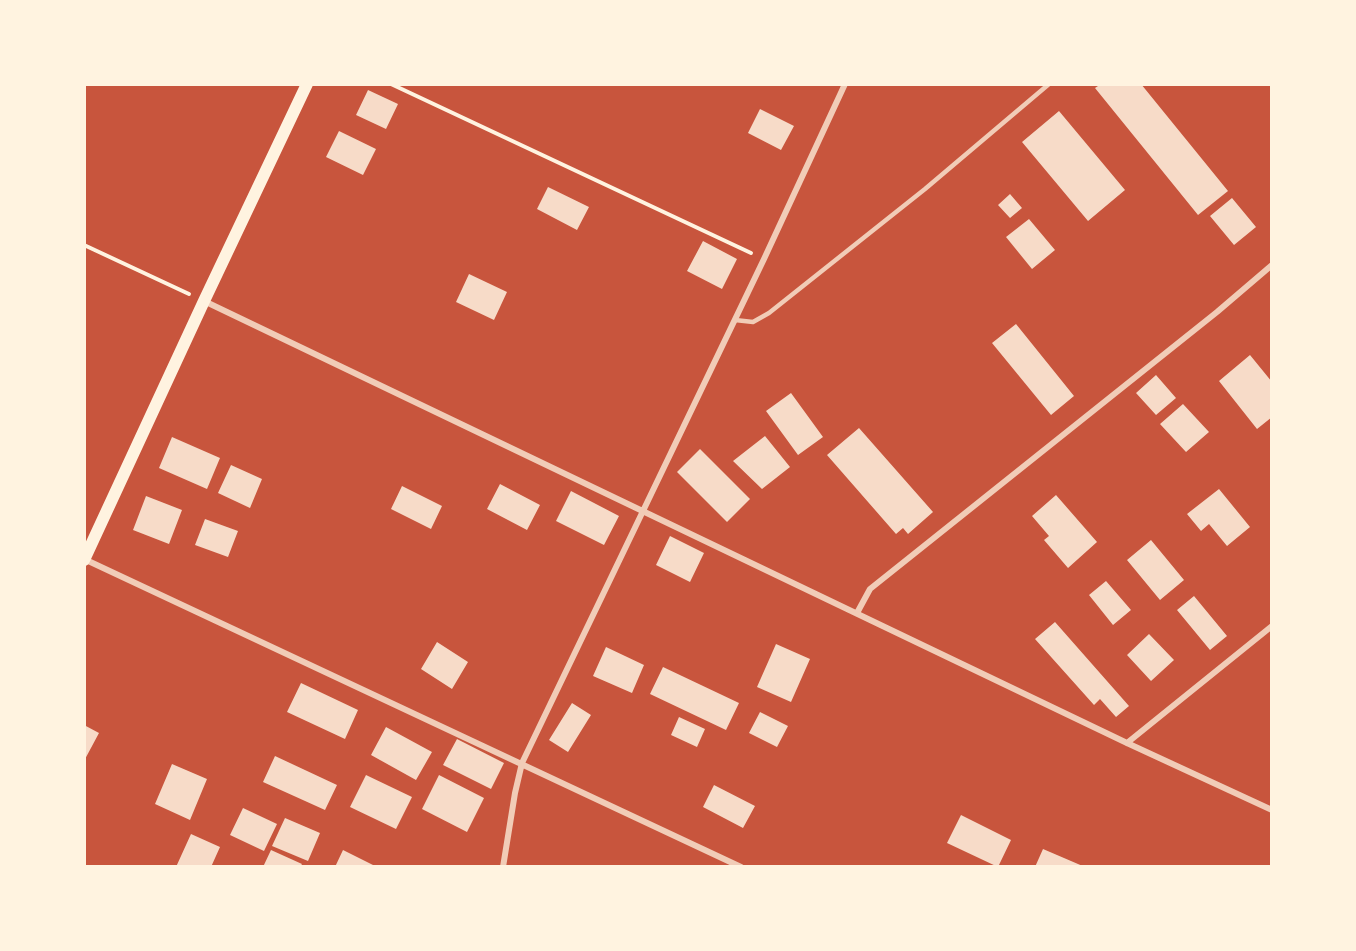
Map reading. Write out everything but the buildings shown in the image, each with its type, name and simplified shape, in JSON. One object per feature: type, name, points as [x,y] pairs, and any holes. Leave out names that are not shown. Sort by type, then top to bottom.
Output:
[{"type":"main road","points":[[84,559],[307,84]]},
{"type":"street","points":[[503,867],[522,763],[735,321],[845,84]]},
{"type":"street","points":[[857,613],[870,589],[1217,312],[1272,265]]},
{"type":"street","points":[[204,301],[1127,743],[1272,810]]},
{"type":"street","points":[[84,559],[741,867]]},
{"type":"street","points":[[1127,743],[1272,626]]},
{"type":"lane","points":[[735,321],[753,322],[769,313],[924,189],[1046,85]]},
{"type":"path","points":[[391,84],[764,260]]},
{"type":"path","points":[[84,244],[204,301]]}]
